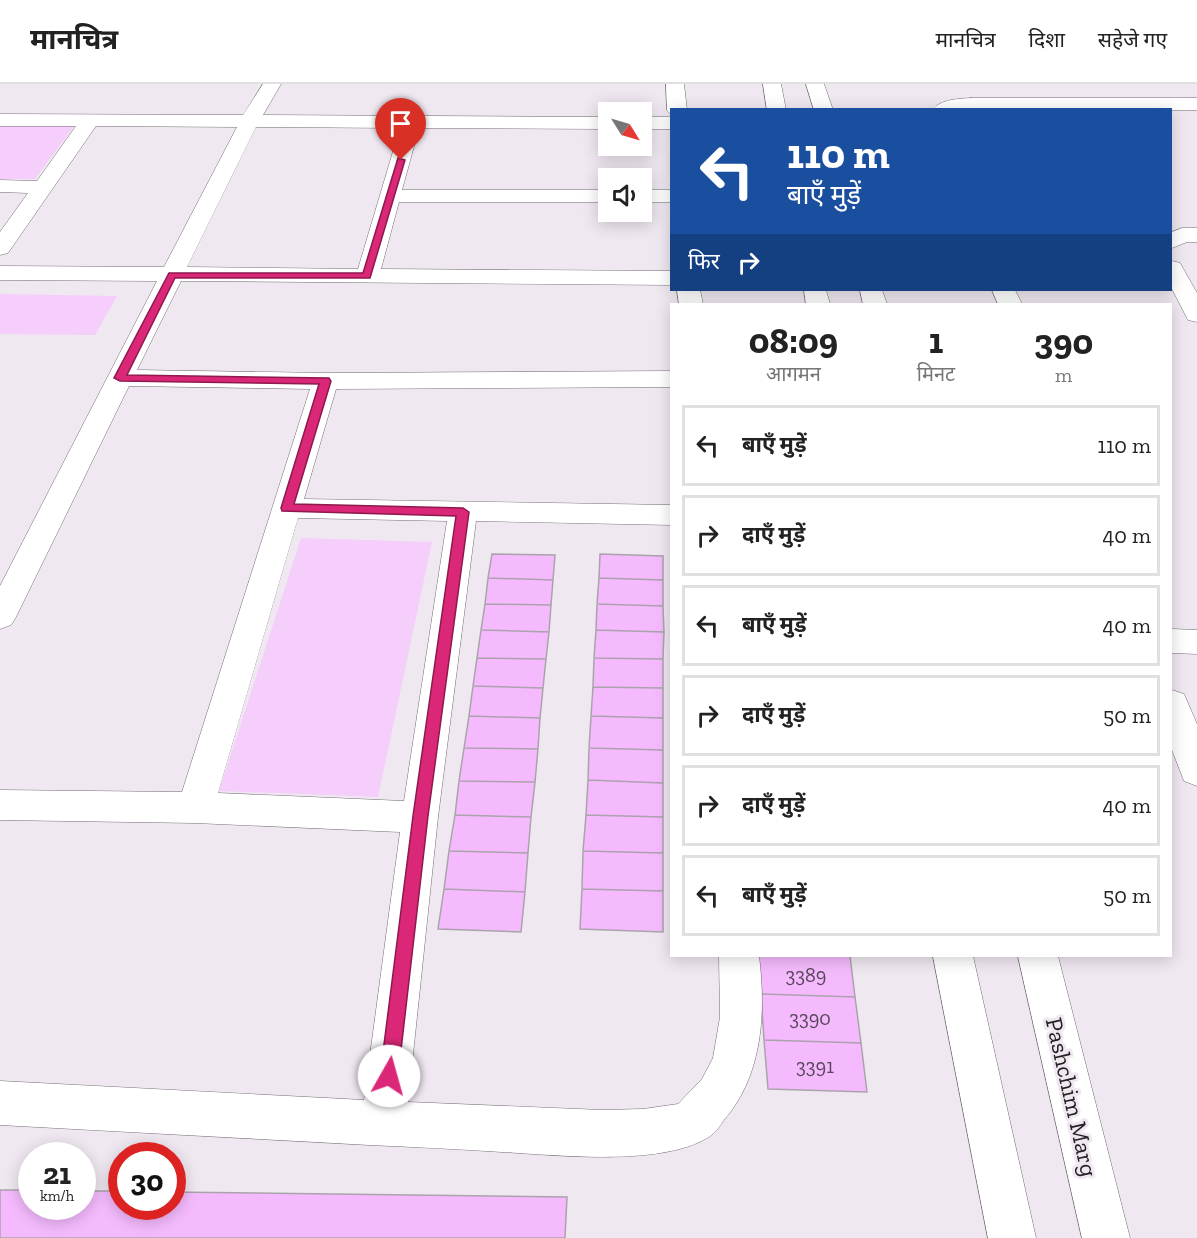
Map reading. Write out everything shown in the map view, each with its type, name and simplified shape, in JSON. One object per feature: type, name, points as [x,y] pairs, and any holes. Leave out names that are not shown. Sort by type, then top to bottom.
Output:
[{"type":"street","points":[[0,617],[249,122],[272,84]]},
{"type":"street","points":[[675,84],[677,108]]},
{"type":"street","points":[[772,84],[777,108]]},
{"type":"street","points":[[815,84],[823,108]]},
{"type":"street","points":[[947,108],[971,104],[1085,107],[1197,104]]},
{"type":"street","points":[[0,120],[598,123]]},
{"type":"street","points":[[0,248],[90,121]]},
{"type":"street","points":[[367,276],[411,123]]},
{"type":"street","points":[[652,123],[670,123]]},
{"type":"street","points":[[0,186],[44,187]]},
{"type":"street","points":[[390,196],[598,196]]},
{"type":"street","points":[[652,196],[670,196]]},
{"type":"street","points":[[1172,268],[1197,315]]},
{"type":"street","points":[[0,273],[670,278]]},
{"type":"street","points":[[120,378],[326,381],[670,379]]},
{"type":"street","points":[[195,808],[326,381]]},
{"type":"street","points":[[287,508],[670,515]]},
{"type":"street","points":[[383,1123],[420,816],[463,512]]},
{"type":"street","points":[[1172,641],[1197,642]]},
{"type":"street","points":[[1172,703],[1197,771]]},
{"type":"street","points":[[0,805],[195,808],[420,816]]},
{"type":"street","points":[[0,1103],[550,1132],[624,1132],[667,1129],[691,1122],[715,1099],[735,1062],[742,997],[739,957]]},
{"type":"street","points":[[953,957],[1012,1238]]},
{"type":"street","name":"Pashchim Marg","points":[[1038,957],[1106,1238]]},
{"type":"shaded area","points":[[0,125],[75,125],[35,179],[0,179]]},
{"type":"shaded area","points":[[0,294],[117,296],[95,335],[0,334]]},
{"type":"shaded area","points":[[301,538],[432,542],[378,797],[219,791]]},
{"type":"building","points":[[492,554],[555,555],[553,580],[488,578]]},
{"type":"building","points":[[600,554],[663,556],[663,580],[599,578]]},
{"type":"building","points":[[488,578],[553,580],[551,605],[485,604]]},
{"type":"building","points":[[599,578],[663,580],[663,606],[597,604]]},
{"type":"building","points":[[485,604],[551,605],[549,632],[481,630]]},
{"type":"building","points":[[597,604],[663,606],[664,632],[596,630]]},
{"type":"building","points":[[481,630],[549,632],[546,659],[477,658]]},
{"type":"building","points":[[596,630],[664,632],[663,659],[594,658]]},
{"type":"building","points":[[477,658],[546,659],[543,688],[473,686]]},
{"type":"building","points":[[594,658],[663,659],[663,688],[593,687]]},
{"type":"building","points":[[473,686],[543,688],[540,718],[469,716]]},
{"type":"building","points":[[593,687],[663,688],[663,718],[591,716]]},
{"type":"building","points":[[469,716],[540,718],[538,749],[464,748]]},
{"type":"building","points":[[591,716],[663,718],[663,750],[589,748]]},
{"type":"building","points":[[464,748],[538,749],[535,782],[459,781]]},
{"type":"building","points":[[589,748],[663,750],[663,783],[588,780]]},
{"type":"building","points":[[588,780],[663,783],[663,817],[586,815]]},
{"type":"building","points":[[459,781],[535,782],[531,817],[455,815]]},
{"type":"building","points":[[455,815],[531,817],[528,853],[449,851]]},
{"type":"building","points":[[586,815],[663,817],[663,853],[583,851]]},
{"type":"building","points":[[449,851],[528,853],[525,892],[444,889]]},
{"type":"building","points":[[583,851],[663,853],[663,891],[582,889]]},
{"type":"building","points":[[444,889],[525,892],[521,932],[438,929]]},
{"type":"building","points":[[582,889],[663,891],[663,932],[580,929]]},
{"type":"building","points":[[758,957],[850,957],[855,997],[761,994]]},
{"type":"building","points":[[761,994],[855,997],[861,1043],[764,1040]]},
{"type":"building","points":[[764,1040],[861,1043],[867,1092],[768,1089]]},
{"type":"building","points":[[0,1190],[18,1190],[18,1220],[96,1220],[96,1191],[108,1191],[108,1220],[186,1220],[186,1192],[567,1197],[565,1238],[0,1238]]},
{"type":"route","points":[[389,1076],[420,816],[463,512],[287,508],[326,381],[120,378],[172,275],[367,276],[401,160]]}]
